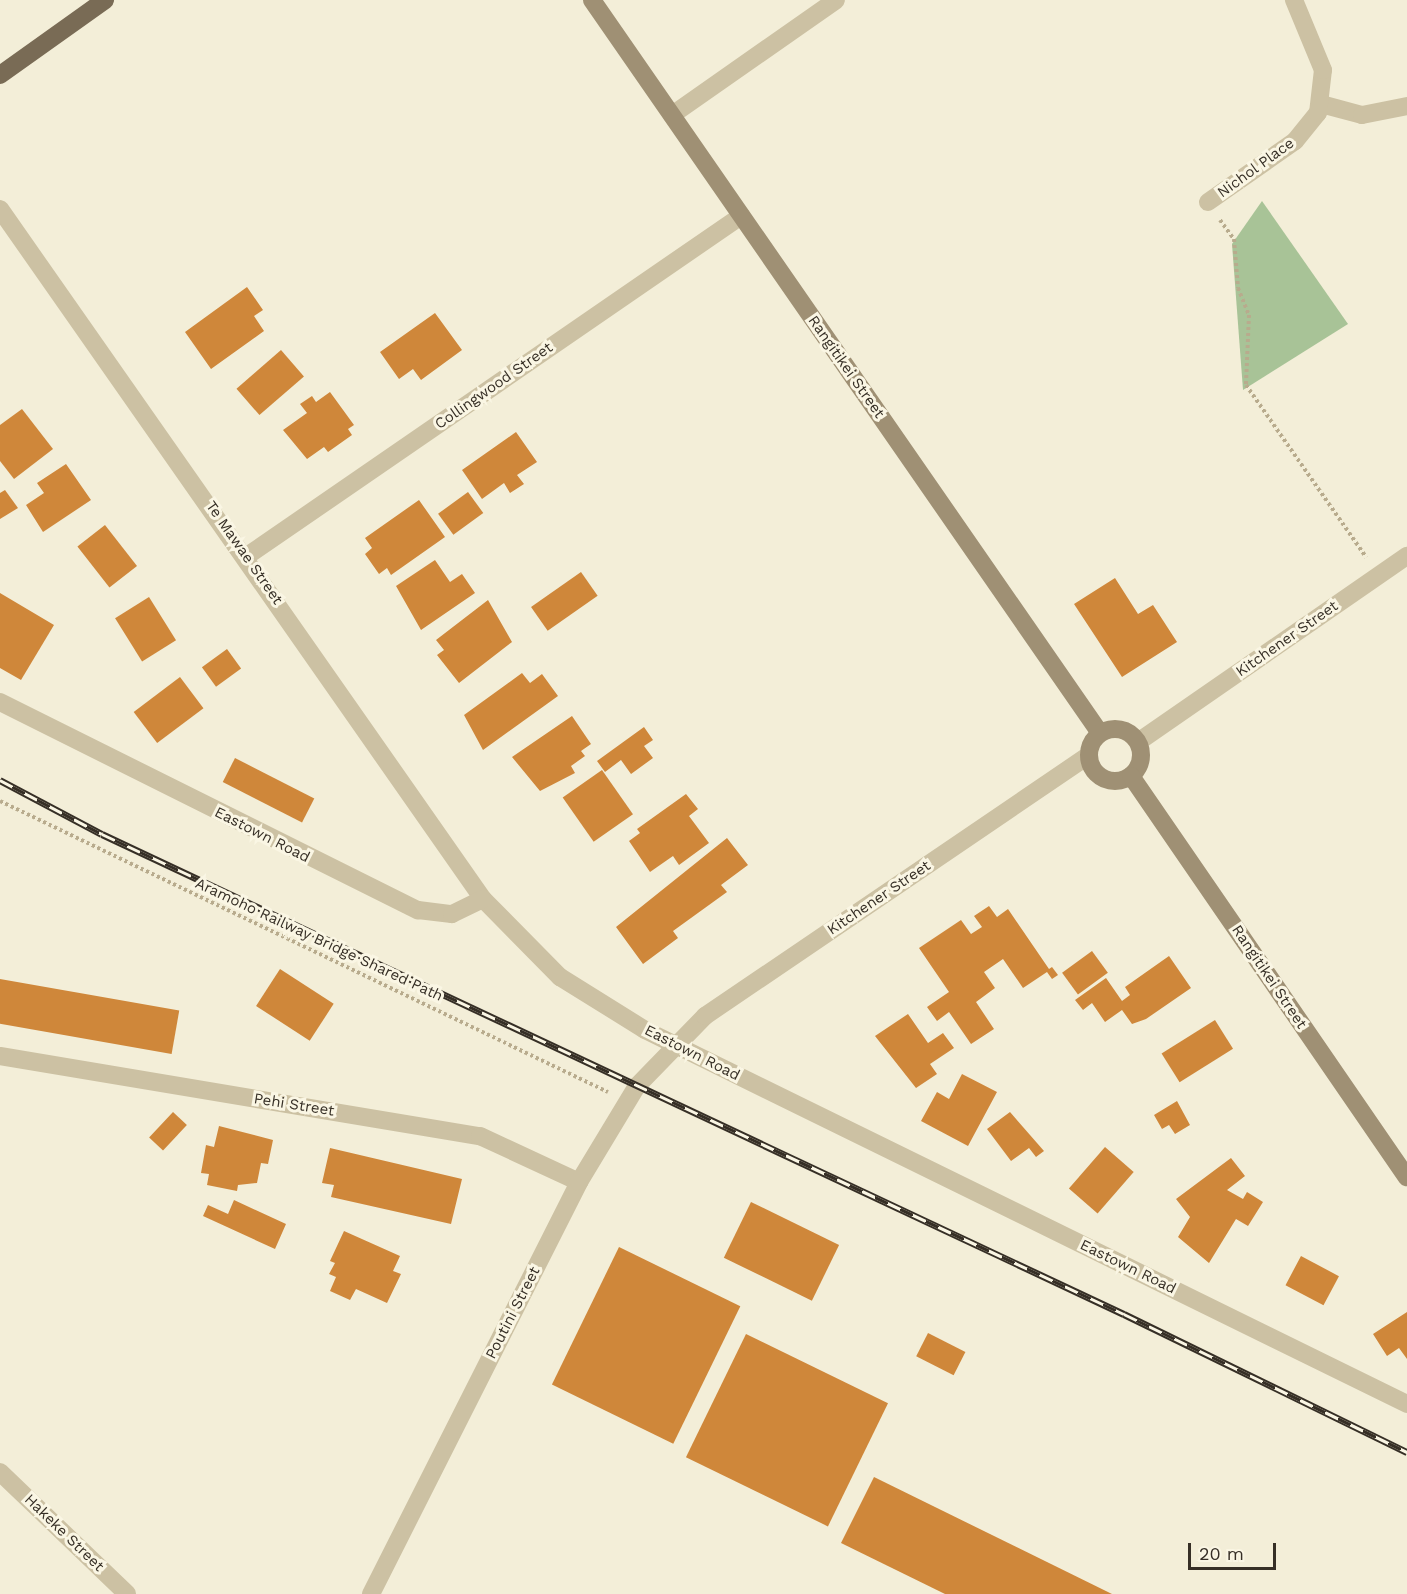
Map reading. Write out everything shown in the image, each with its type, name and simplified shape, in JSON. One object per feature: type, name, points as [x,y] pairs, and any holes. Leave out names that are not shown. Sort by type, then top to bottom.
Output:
[{"type":"main road","points":[[0,75],[105,0]]},
{"type":"street","name":"Rangitikei Street","points":[[592,0],[1100,733]]},
{"type":"street","points":[[672,115],[836,0]]},
{"type":"street","name":"Nichol Place","points":[[1208,202],[1295,141],[1313,122],[1321,104],[1323,70],[1294,0]]},
{"type":"street","points":[[1321,104],[1362,115],[1407,106]]},
{"type":"street","name":"Te Mawae Street","points":[[0,209],[247,556],[483,899]]},
{"type":"street","name":"Collingwood Street","points":[[247,556],[741,216]]},
{"type":"street","name":"Kitchener Street","points":[[1138,742],[1407,556]]},
{"type":"street","name":"Eastown Road","points":[[0,702],[398,902],[452,914],[483,899],[560,977],[674,1044],[1407,1404]]},
{"type":"street","points":[[1126,730],[1138,742],[1141,760],[1131,776],[1106,780],[1093,769],[1088,756],[1100,733],[1126,730]]},
{"type":"street","name":"Kitchener Street","points":[[674,1044],[705,1016],[1088,756]]},
{"type":"street","name":"Rangitikei Street","points":[[1131,776],[1407,1177]]},
{"type":"street","name":"Poutini Street","points":[[371,1594],[579,1182],[627,1101],[674,1044]]},
{"type":"street","name":"Pehi Street","points":[[0,1056],[480,1136],[579,1182]]},
{"type":"street","name":"Hakeke Street","points":[[0,1472],[127,1594]]},
{"type":"path","points":[[1208,202],[1234,239],[1238,288],[1249,315],[1246,385],[1379,575]]},
{"type":"path","name":"Aramoho Railway Bridge Shared Path","points":[[0,801],[627,1101]]},
{"type":"green space","points":[[1262,201],[1348,324],[1243,390],[1232,244]]},
{"type":"building","points":[[247,287],[263,310],[254,316],[264,331],[211,369],[185,332]]},
{"type":"building","points":[[435,313],[462,350],[421,380],[413,369],[399,379],[380,352]]},
{"type":"building","points":[[281,350],[304,376],[259,415],[236,389]]},
{"type":"building","points":[[330,392],[354,425],[348,429],[352,435],[328,452],[324,447],[307,459],[283,430],[307,413],[300,404],[312,396],[316,402]]},
{"type":"building","points":[[22,409],[53,449],[14,479],[0,461],[0,425]]},
{"type":"building","points":[[516,432],[537,462],[517,475],[524,484],[510,493],[504,483],[482,499],[462,470]]},
{"type":"building","points":[[66,464],[91,500],[43,532],[26,505],[44,493],[37,483]]},
{"type":"building","points":[[5,490],[18,508],[0,519],[0,493]]},
{"type":"building","points":[[468,492],[483,513],[453,535],[438,514]]},
{"type":"building","points":[[419,500],[445,537],[391,575],[387,568],[379,574],[365,554],[372,548],[365,538]]},
{"type":"building","points":[[105,525],[137,566],[109,588],[77,547]]},
{"type":"building","points":[[435,560],[450,582],[462,574],[475,593],[421,630],[396,586]]},
{"type":"building","points":[[581,572],[598,596],[548,631],[531,607]]},
{"type":"building","points":[[1115,578],[1138,614],[1153,605],[1177,642],[1122,677],[1074,604]]},
{"type":"building","points":[[0,593],[54,625],[21,680],[0,668]]},
{"type":"building","points":[[149,597],[176,640],[142,661],[115,618]]},
{"type":"building","points":[[488,600],[512,642],[459,683],[437,655],[444,650],[436,640]]},
{"type":"building","points":[[227,649],[241,668],[216,687],[202,667]]},
{"type":"building","points":[[522,673],[530,683],[542,674],[558,696],[483,750],[464,715]]},
{"type":"building","points":[[180,677],[203,708],[157,743],[134,712]]},
{"type":"building","points":[[572,716],[591,744],[581,751],[585,756],[571,766],[575,773],[540,791],[512,757]]},
{"type":"building","points":[[644,727],[653,740],[644,746],[653,758],[631,774],[621,760],[605,772],[597,761]]},
{"type":"building","points":[[235,758],[314,798],[302,822],[223,782]]},
{"type":"building","points":[[602,770],[633,814],[594,842],[563,798]]},
{"type":"building","points":[[686,794],[698,809],[689,816],[709,843],[679,865],[673,856],[650,872],[629,841],[640,833],[637,829]]},
{"type":"building","points":[[727,838],[748,865],[721,885],[727,892],[673,931],[678,938],[643,964],[616,927]]},
{"type":"building","points":[[989,906],[997,917],[1008,909],[1049,969],[1052,967],[1058,975],[1052,979],[1047,972],[1023,988],[1003,959],[984,972],[995,988],[976,1002],[994,1029],[971,1044],[949,1012],[937,1021],[927,1007],[949,992],[919,948],[961,920],[971,934],[982,927],[974,916]]},
{"type":"building","points":[[1092,951],[1108,973],[1078,995],[1062,973]]},
{"type":"building","points":[[1169,956],[1191,988],[1146,1019],[1132,1024],[1122,1010],[1105,1022],[1092,1003],[1083,1010],[1075,1000],[1106,978],[1122,1001],[1130,995],[1125,987]]},
{"type":"building","points":[[280,969],[334,1004],[310,1041],[256,1006]]},
{"type":"building","points":[[0,979],[179,1011],[172,1054],[0,1024]]},
{"type":"building","points":[[908,1014],[928,1043],[943,1033],[954,1048],[930,1064],[937,1074],[916,1088],[875,1036]]},
{"type":"building","points":[[1215,1020],[1233,1049],[1180,1082],[1162,1053]]},
{"type":"building","points":[[962,1074],[997,1092],[968,1146],[921,1121],[937,1092],[949,1099]]},
{"type":"building","points":[[1177,1101],[1190,1125],[1175,1134],[1169,1125],[1162,1129],[1154,1115]]},
{"type":"building","points":[[173,1112],[187,1125],[163,1151],[149,1138]]},
{"type":"building","points":[[1010,1112],[1044,1151],[1036,1157],[1029,1148],[1011,1161],[987,1129]]},
{"type":"building","points":[[219,1126],[273,1140],[268,1164],[261,1163],[257,1183],[238,1185],[237,1191],[207,1185],[209,1174],[201,1173],[206,1145],[214,1147]]},
{"type":"building","points":[[1105,1147],[1134,1172],[1098,1213],[1069,1189]]},
{"type":"building","points":[[330,1148],[462,1179],[451,1224],[331,1197],[334,1185],[322,1183]]},
{"type":"building","points":[[1231,1158],[1245,1176],[1227,1190],[1243,1199],[1247,1192],[1263,1202],[1248,1226],[1236,1219],[1209,1263],[1178,1237],[1190,1217],[1176,1199]]},
{"type":"building","points":[[234,1200],[286,1224],[275,1249],[203,1216],[208,1205],[228,1214]]},
{"type":"building","points":[[751,1202],[839,1245],[812,1301],[724,1258]]},
{"type":"building","points":[[344,1231],[400,1256],[393,1271],[401,1274],[387,1303],[356,1289],[350,1300],[330,1291],[336,1277],[329,1274],[335,1263],[330,1261]]},
{"type":"building","points":[[619,1247],[740,1306],[673,1444],[552,1385]]},
{"type":"building","points":[[1301,1256],[1339,1276],[1323,1305],[1286,1285]]},
{"type":"building","points":[[1407,1312],[1407,1359],[1399,1348],[1387,1356],[1373,1334]]},
{"type":"building","points":[[928,1333],[965,1352],[954,1375],[916,1356]]},
{"type":"building","points":[[746,1334],[888,1403],[828,1526],[686,1457]]},
{"type":"building","points":[[874,1477],[1112,1594],[945,1594],[841,1543]]},
{"type":"railway","points":[[0,780],[102,834],[1124,1314],[1407,1452]]}]
